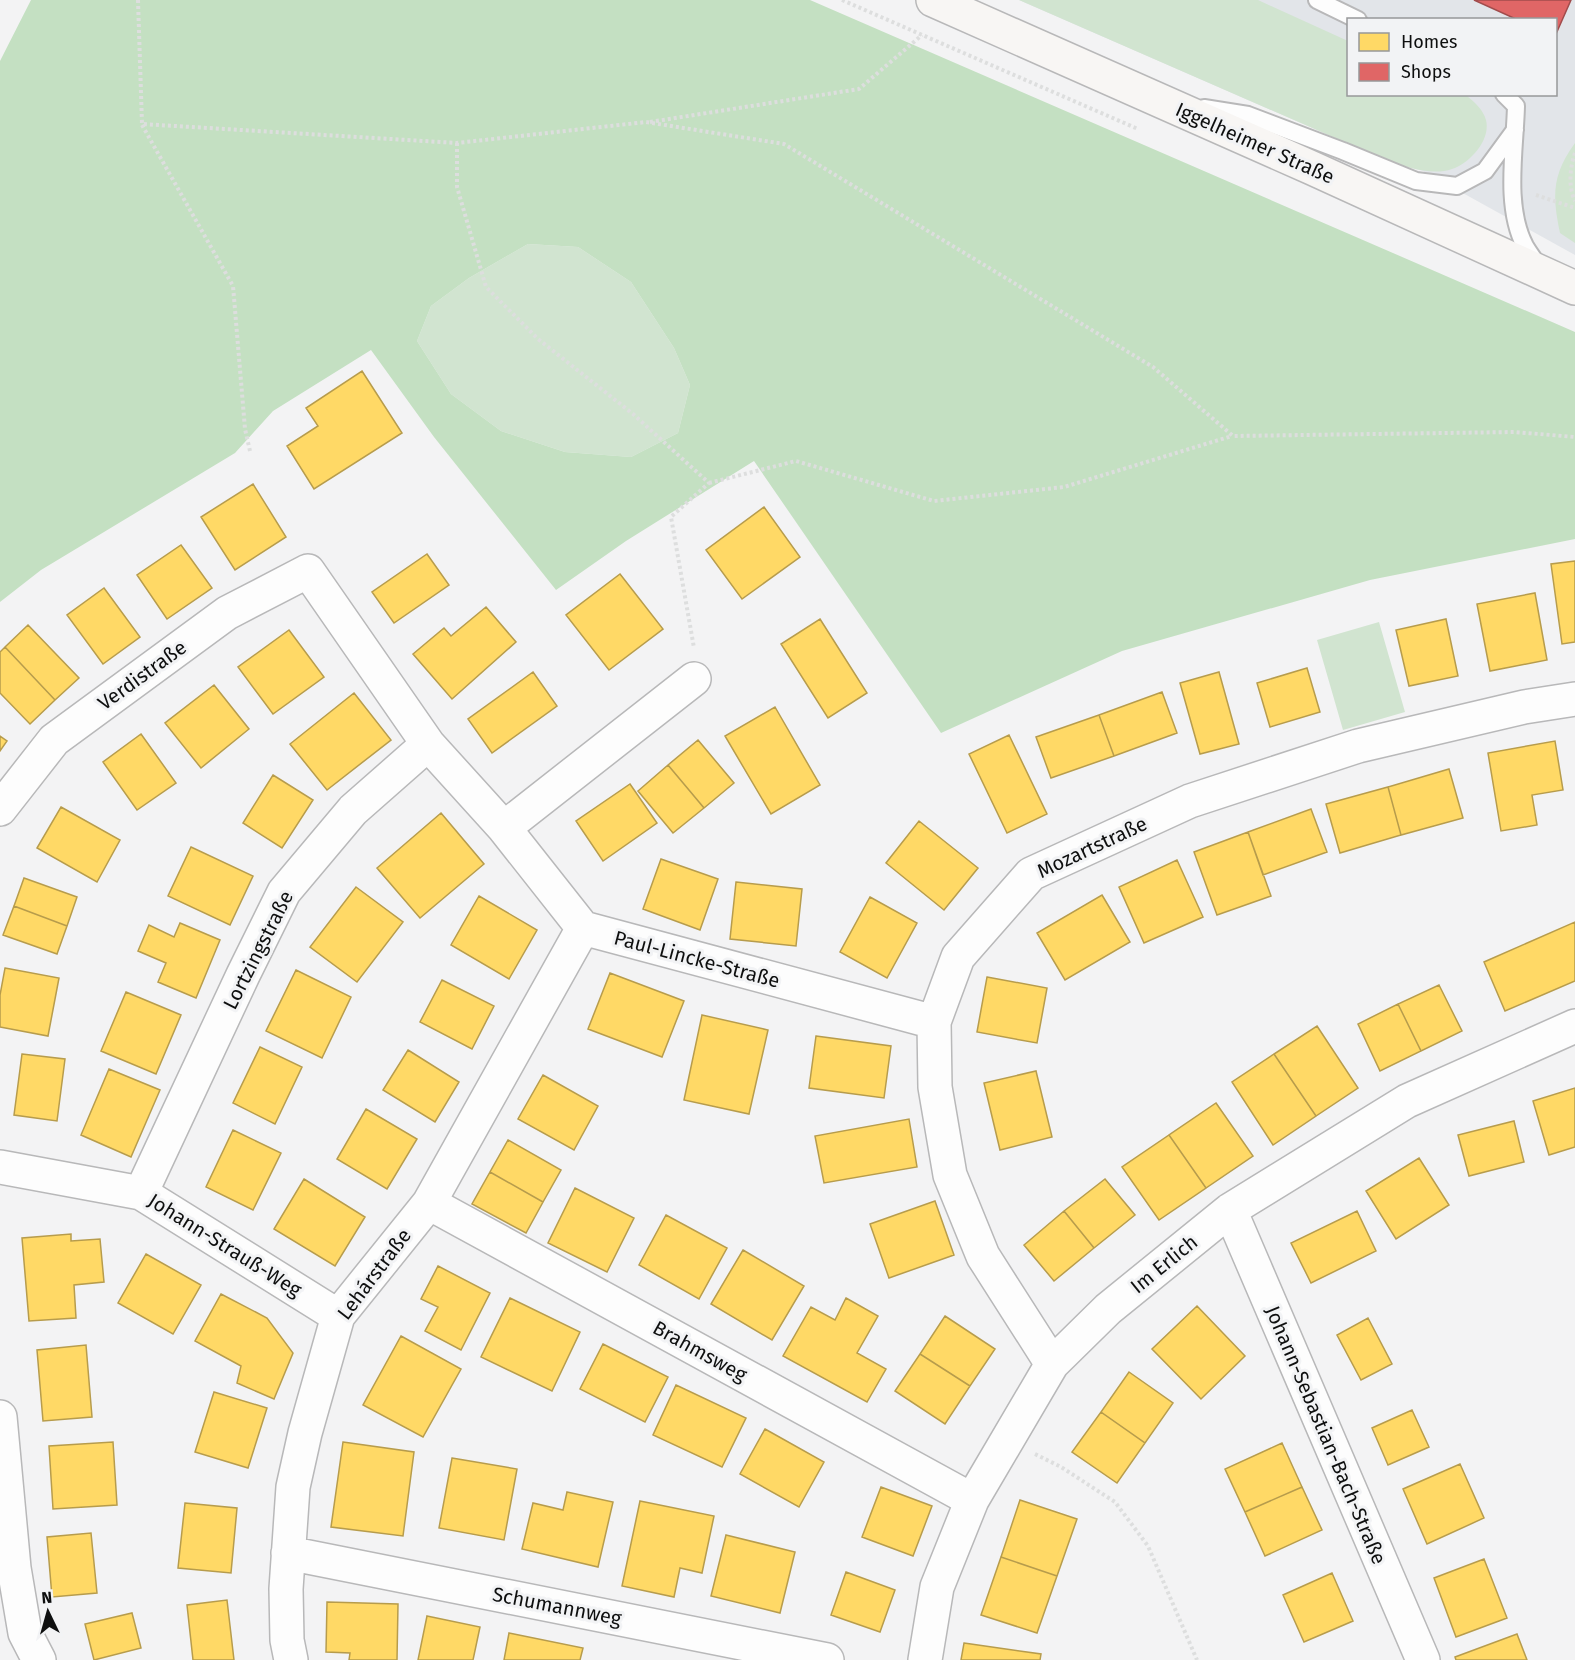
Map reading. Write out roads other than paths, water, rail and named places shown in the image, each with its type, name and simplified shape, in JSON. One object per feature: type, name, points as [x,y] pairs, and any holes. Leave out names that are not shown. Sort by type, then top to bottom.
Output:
[{"type":"main road","name":"Iggelheimer Straße","points":[[933,0],[1575,288]]},
{"type":"street","name":"Verdistraße","points":[[0,809],[54,740],[227,613],[308,571],[428,744]]},
{"type":"street","points":[[504,828],[694,679]]},
{"type":"street","name":"Mozartstraße","points":[[1052,1364],[983,1256],[950,1176],[935,1087],[934,1022],[958,957],[1031,874],[1190,801],[1346,750],[1524,707],[1575,699]]},
{"type":"street","points":[[428,744],[504,828],[583,928]]},
{"type":"street","name":"Lortzingstraße","points":[[141,1193],[284,892],[353,810],[428,744]]},
{"type":"street","name":"Paul-Lincke-Straße","points":[[583,928],[934,1022]]},
{"type":"street","name":"Lehárstraße","points":[[291,1660],[287,1640],[288,1552],[296,1476],[305,1433],[338,1316],[429,1203],[583,928]]},
{"type":"street","name":"Im Erlich","points":[[925,1660],[937,1587],[972,1500],[1052,1364],[1108,1309],[1230,1210],[1407,1101],[1575,1026]]},
{"type":"street","name":"Johann-Strauß-Weg","points":[[0,1167],[141,1193],[338,1316]]},
{"type":"street","name":"Brahmsweg","points":[[429,1203],[972,1500]]},
{"type":"street","name":"Johann-Sebastian-Bach-Straße","points":[[1230,1210],[1423,1660]]},
{"type":"street","points":[[0,1417],[14,1568],[25,1633],[39,1660]]},
{"type":"street","name":"Schumannweg","points":[[288,1552],[827,1660]]},
{"type":"lane","points":[[1317,0],[1354,18]]},
{"type":"lane","points":[[1506,96],[1516,106],[1513,188],[1515,212],[1524,245],[1544,274]]},
{"type":"lane","points":[[1161,101],[1248,115],[1343,150],[1416,181],[1457,186],[1485,171],[1515,130]]}]
